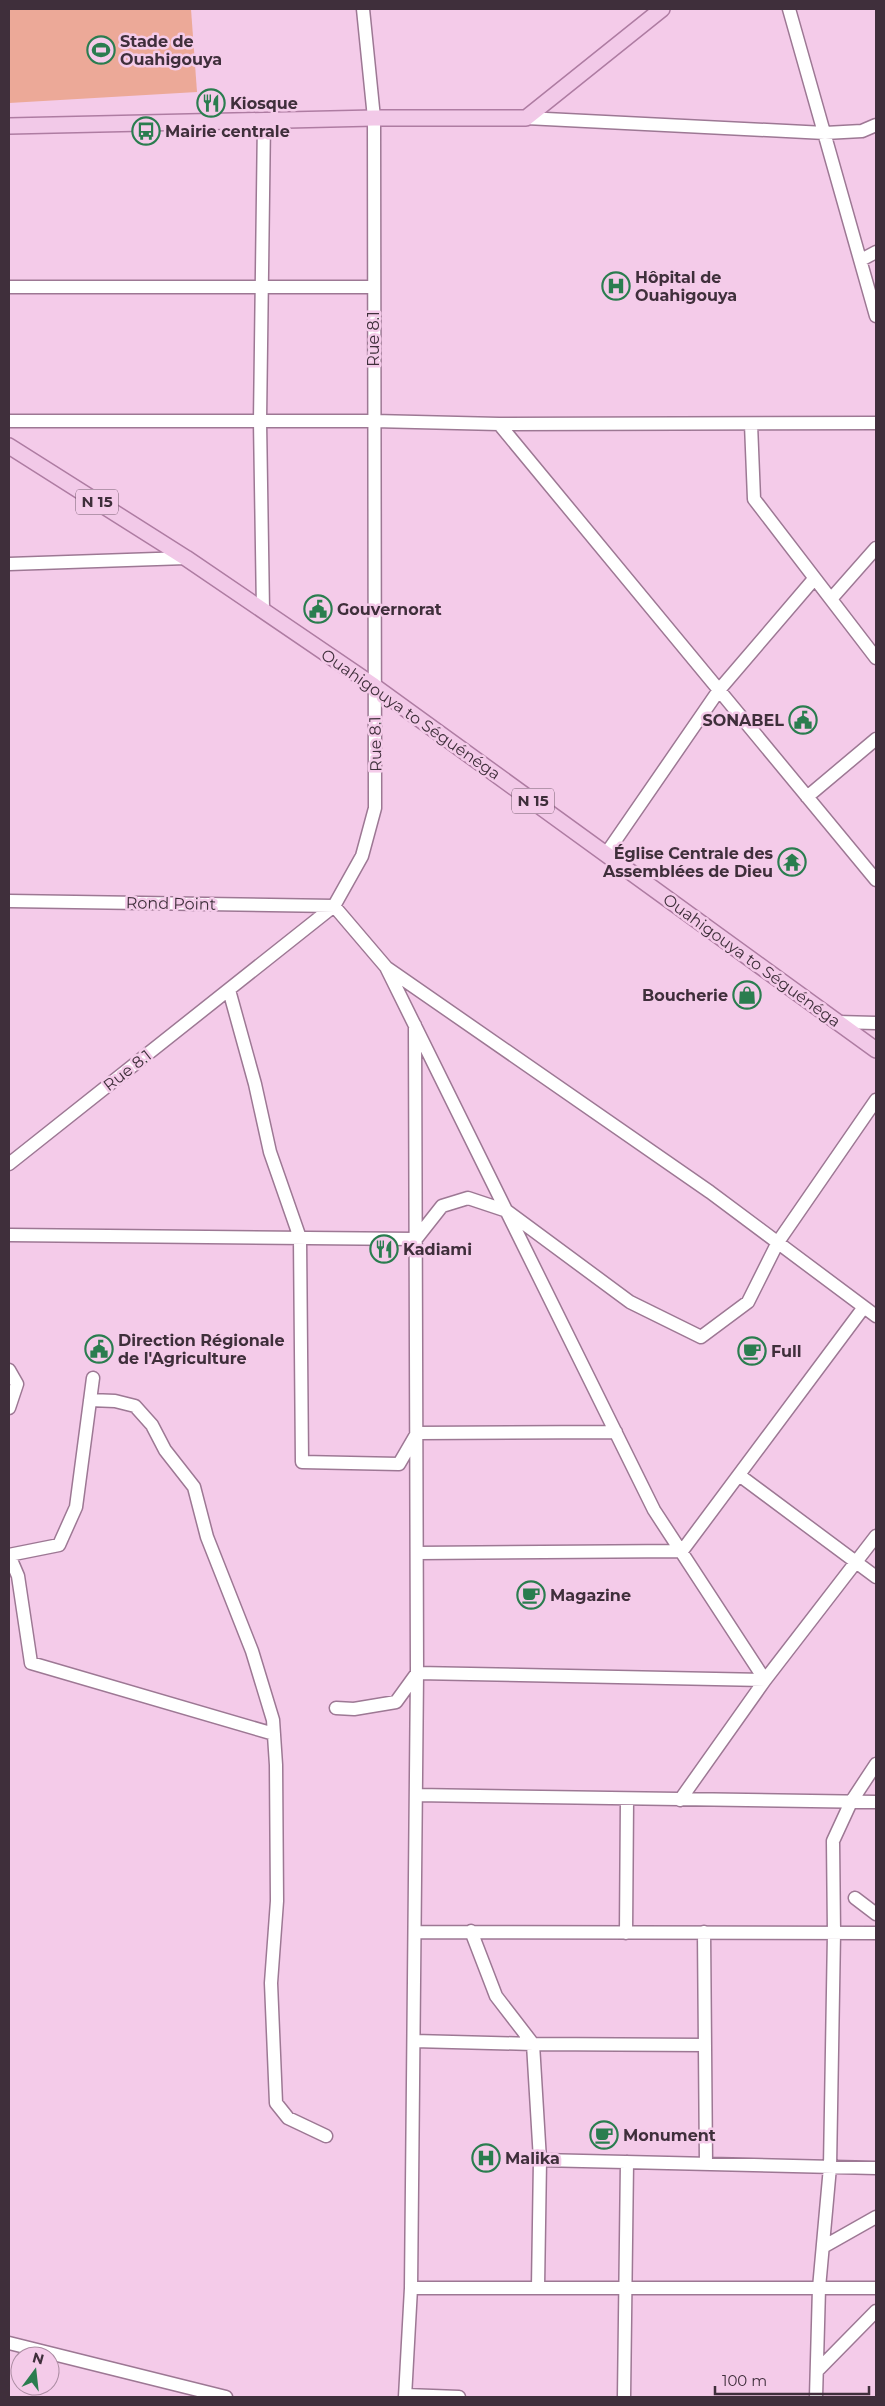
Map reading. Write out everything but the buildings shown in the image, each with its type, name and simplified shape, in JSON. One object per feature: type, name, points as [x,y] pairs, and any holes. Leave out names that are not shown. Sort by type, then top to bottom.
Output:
[{"type":"main road","points":[[9,126],[374,118],[526,118],[662,9]]},
{"type":"main road","name":"Ouahigouya to Séguénéga","points":[[9,446],[186,558],[374,686],[876,1050]]},
{"type":"street","name":"Rue 8.1","points":[[9,1164],[334,906],[362,856],[376,808],[374,686],[374,118],[363,9]]},
{"type":"street","points":[[789,9],[876,316]]},
{"type":"street","points":[[526,118],[825,133],[862,131],[876,124]]},
{"type":"street","points":[[263,610],[260,421],[264,120]]},
{"type":"street","points":[[861,260],[876,252]]},
{"type":"street","points":[[9,287],[373,286]]},
{"type":"street","points":[[9,421],[374,421],[498,424],[876,423]]},
{"type":"street","points":[[498,424],[876,880]]},
{"type":"street","points":[[751,424],[754,499],[876,658]]},
{"type":"street","points":[[831,599],[876,548]]},
{"type":"street","points":[[9,564],[186,558]]},
{"type":"street","points":[[606,854],[719,690],[814,578]]},
{"type":"street","points":[[807,797],[876,739]]},
{"type":"street","name":"Rond Point","points":[[9,901],[334,906]]},
{"type":"street","points":[[334,906],[386,967],[654,1510],[765,1680]]},
{"type":"street","points":[[386,967],[550,1080],[778,1242],[876,1316]]},
{"type":"street","points":[[229,990],[256,1084],[270,1152],[300,1238],[302,1462],[399,1464],[417,1432]]},
{"type":"street","points":[[837,1022],[876,1023]]},
{"type":"street","points":[[415,1025],[418,1673],[411,2288],[406,2396],[459,2397]]},
{"type":"street","points":[[416,1239],[442,1206],[468,1198],[507,1211],[630,1302],[701,1337],[748,1302],[778,1242],[876,1100]]},
{"type":"street","points":[[9,1235],[416,1239]]},
{"type":"street","points":[[682,1551],[864,1307]]},
{"type":"street","points":[[9,1370],[17,1384],[9,1408]]},
{"type":"street","points":[[93,1378],[76,1507],[59,1545],[9,1555],[18,1576],[31,1663],[274,1734]]},
{"type":"street","points":[[90,1400],[115,1401],[135,1406],[152,1425],[165,1450],[194,1487],[208,1537],[252,1651],[273,1720],[274,1734],[277,1902],[272,1992],[276,2103],[288,2118],[326,2136]]},
{"type":"street","points":[[417,1432],[616,1432]]},
{"type":"street","points":[[739,1474],[876,1577]]},
{"type":"street","points":[[680,1800],[765,1680],[876,1536]]},
{"type":"street","points":[[418,1553],[682,1551]]},
{"type":"street","points":[[418,1673],[765,1680]]},
{"type":"street","points":[[336,1708],[354,1709],[396,1702],[418,1673]]},
{"type":"street","points":[[816,2397],[819,2288],[830,2167],[834,1933],[833,1841],[851,1802],[876,1764]]},
{"type":"street","points":[[416,1795],[876,1802]]},
{"type":"street","points":[[626,1932],[627,1799]]},
{"type":"street","points":[[855,1898],[876,1914]]},
{"type":"street","points":[[471,1931],[496,1996],[533,2044],[540,2160],[538,2287]]},
{"type":"street","points":[[416,1932],[876,1933]]},
{"type":"street","points":[[704,1932],[706,2164]]},
{"type":"street","points":[[414,2041],[705,2045]]},
{"type":"street","points":[[540,2160],[876,2168]]},
{"type":"street","points":[[624,2397],[627,2162]]},
{"type":"street","points":[[823,2247],[876,2217]]},
{"type":"street","points":[[411,2288],[876,2288]]},
{"type":"street","points":[[817,2371],[876,2311]]},
{"type":"street","points":[[9,2343],[226,2397]]},
{"type":"shaded area","name":"Stade de Ouahigouya","points":[[9,9],[191,9],[197,92],[9,103]]},
{"type":"place","name":"Stade de Ouahigouya","points":[[101,50]]},
{"type":"place","name":"Kiosque","points":[[211,103]]},
{"type":"place","name":"Mairie centrale","points":[[146,131]]},
{"type":"place","name":"Hôpital de Ouahigouya","points":[[616,286]]},
{"type":"place","name":"Gouvernorat","points":[[318,609]]},
{"type":"place","name":"SONABEL","points":[[803,720]]},
{"type":"place","name":"Église Centrale des Assemblées de Dieu","points":[[792,862]]},
{"type":"place","name":"Boucherie","points":[[747,995]]},
{"type":"place","name":"Kadiami","points":[[384,1249]]},
{"type":"place","name":"Direction Régionale de l'Agriculture","points":[[99,1349]]},
{"type":"place","name":"Full","points":[[752,1351]]},
{"type":"place","name":"Magazine","points":[[531,1595]]},
{"type":"place","name":"Monument","points":[[604,2135]]},
{"type":"place","name":"Malika","points":[[486,2158]]}]
